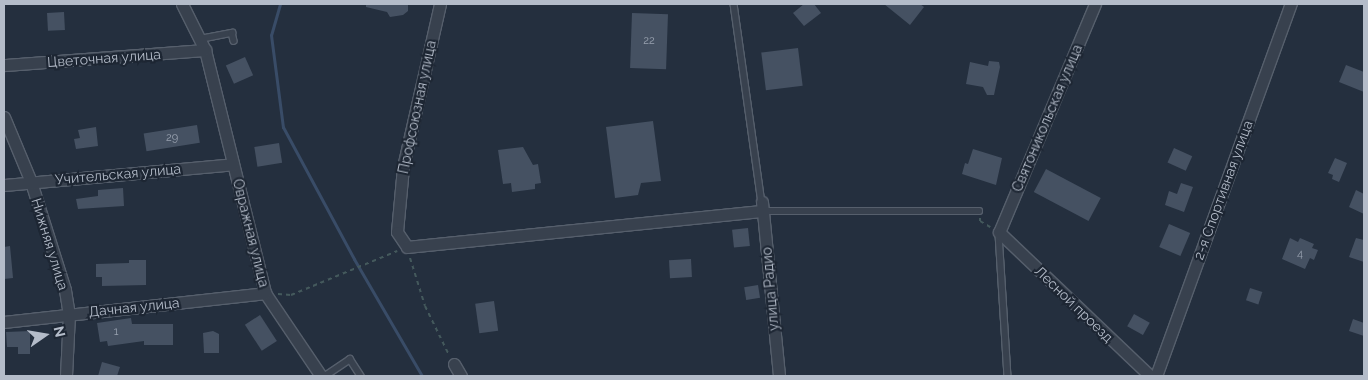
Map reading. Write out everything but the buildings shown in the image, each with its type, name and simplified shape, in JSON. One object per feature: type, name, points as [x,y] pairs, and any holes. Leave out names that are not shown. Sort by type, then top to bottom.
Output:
[{"type":"street","name":"Овражная улица","points":[[182,4],[202,45],[265,293],[323,376]]},
{"type":"street","name":"Профсоюзная улица","points":[[407,247],[397,232],[403,166],[440,4]]},
{"type":"street","name":"Святоникольская улица","points":[[999,232],[1095,4]]},
{"type":"street","name":"2-я Спортивная улица","points":[[1156,376],[1291,4]]},
{"type":"street","name":"Цветочная улица","points":[[4,65],[202,45]]},
{"type":"street","name":"Нижняя улица","points":[[4,117],[31,182],[65,290],[69,314],[66,376]]},
{"type":"street","name":"Учительская улица","points":[[4,185],[233,164]]},
{"type":"street","points":[[407,247],[762,206]]},
{"type":"street","name":"улица Радио","points":[[762,206],[779,376]]},
{"type":"street","name":"Лесной проезд","points":[[999,232],[1150,376]]},
{"type":"street","name":"Дачная улица","points":[[4,322],[265,293]]},
{"type":"street","points":[[454,364],[461,376]]},
{"type":"lane","points":[[734,4],[762,206],[979,211]]},
{"type":"lane","points":[[202,45],[232,33],[234,41]]},
{"type":"lane","points":[[999,232],[1008,376]]},
{"type":"lane","points":[[323,376],[350,359],[361,376]]},
{"type":"path","points":[[979,211],[980,221],[999,232]]},
{"type":"path","points":[[265,293],[291,295],[407,247],[425,306],[454,364]]},
{"type":"waterway","points":[[280,4],[271,35],[283,127],[354,259],[422,376]]}]
